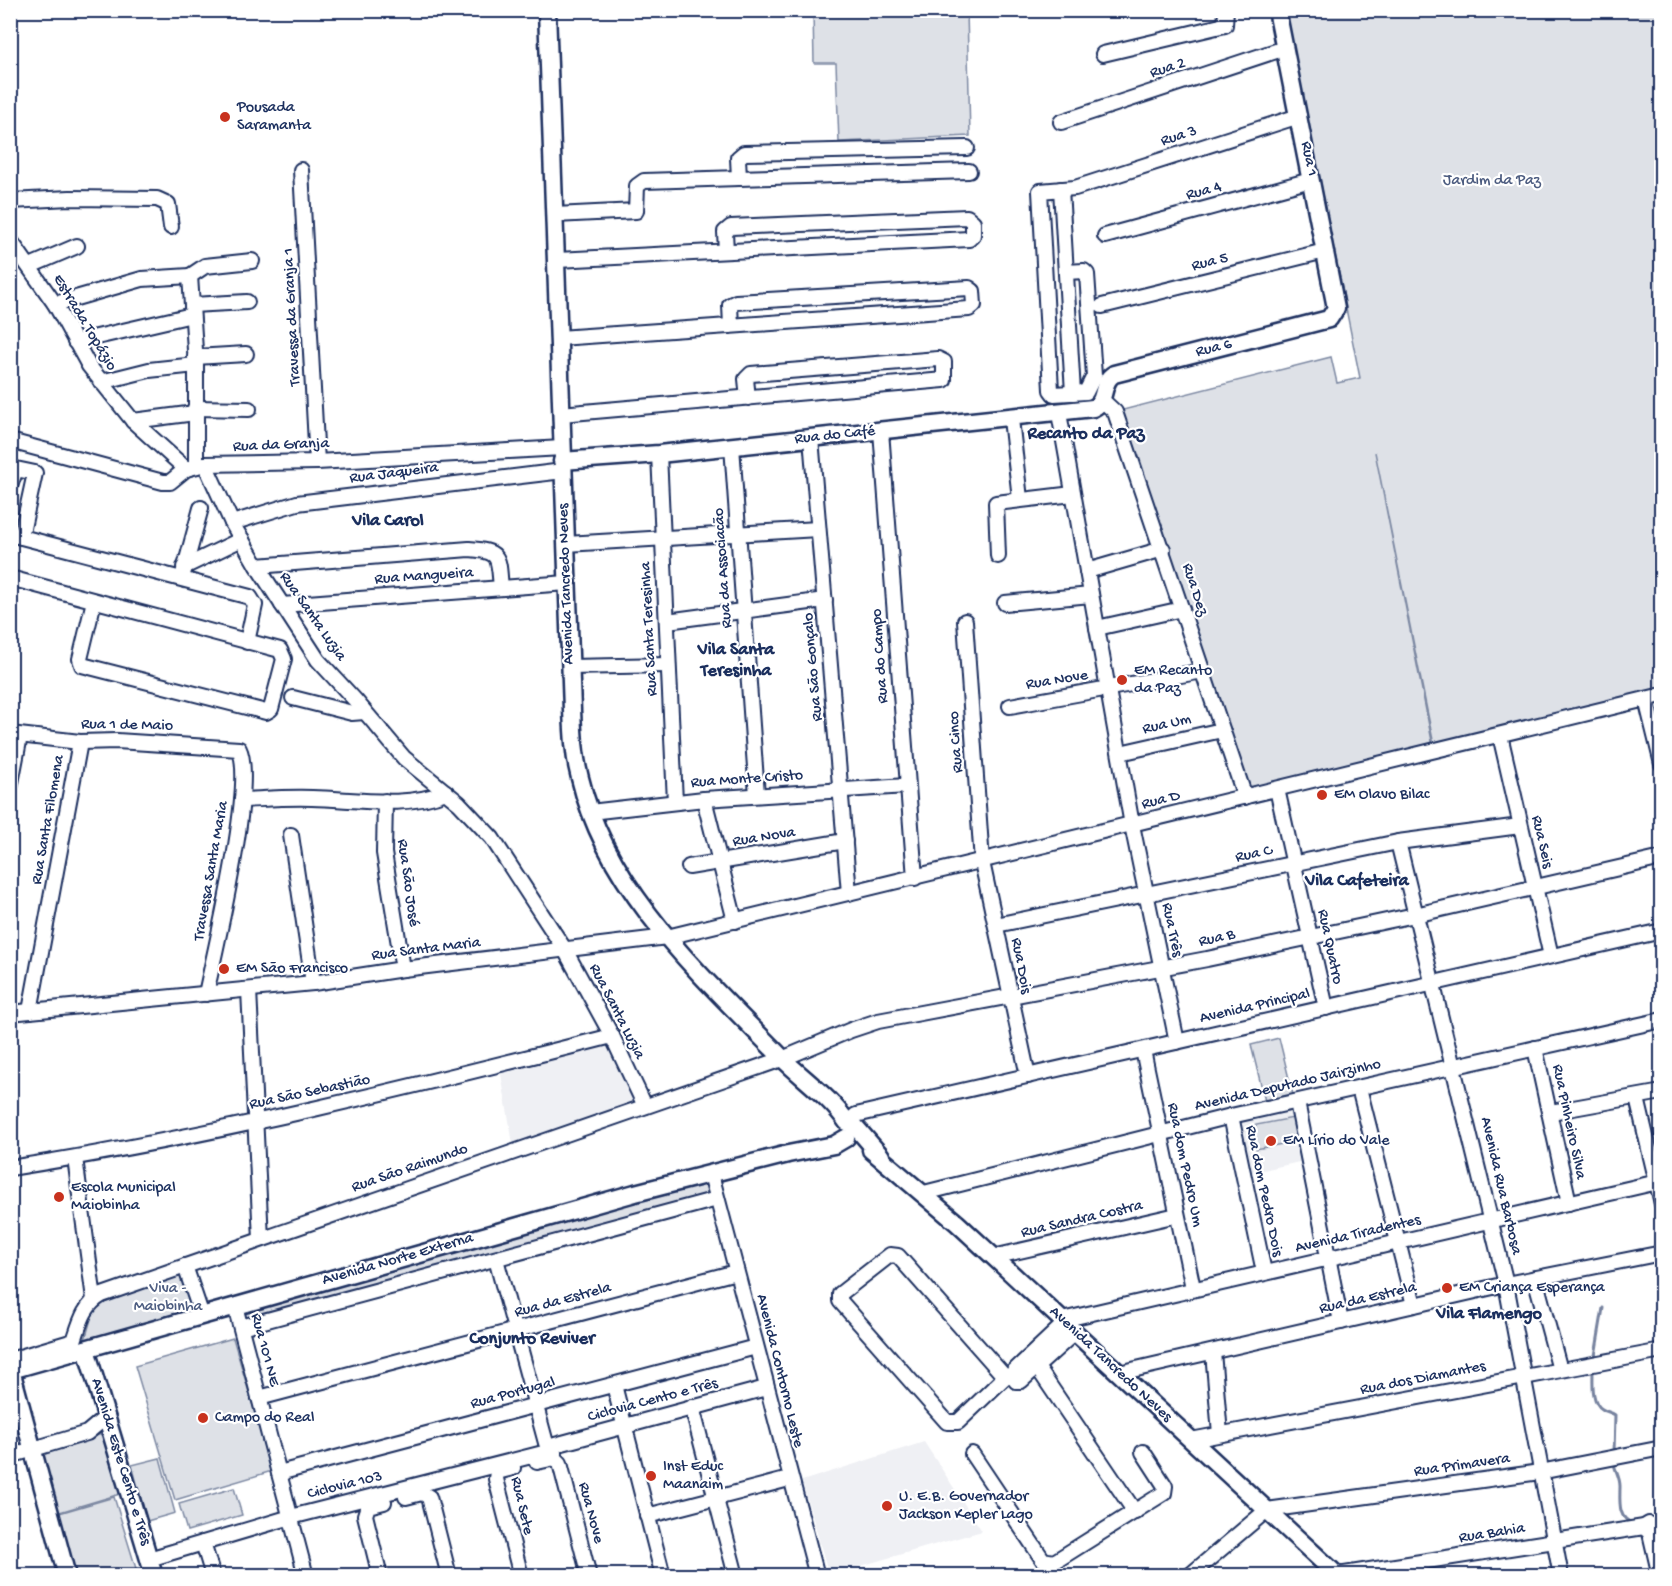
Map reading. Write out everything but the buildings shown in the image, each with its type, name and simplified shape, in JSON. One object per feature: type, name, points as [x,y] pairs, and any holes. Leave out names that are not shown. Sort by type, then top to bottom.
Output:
[{"type":"main road","name":"Avenida Tancredo Neves","points":[[547,10],[570,667],[577,763],[590,812],[604,845],[628,885],[667,937],[803,1078],[848,1130],[924,1193],[1267,1510],[1332,1574]]},
{"type":"main road","name":"Rua 1","points":[[1277,10],[1336,308]]},
{"type":"main road","name":"Rua 6","points":[[1102,400],[1106,381],[1114,374],[1323,322],[1334,316],[1336,308]]},
{"type":"main road","name":"Rua do Café","points":[[562,460],[659,454],[1011,419],[1094,408],[1102,400]]},
{"type":"main road","name":"Avenida Norte Externa","points":[[11,1370],[79,1347],[202,1316],[788,1154],[848,1130]]},
{"type":"main road","name":"Avenida Este Cento e Três","points":[[79,1347],[106,1417],[151,1567]]},
{"type":"main road","points":[[11,1370],[30,1450],[67,1575]]},
{"type":"street","points":[[1103,54],[1225,25],[1226,10]]},
{"type":"street","name":"Rua 2","points":[[1061,122],[1285,48]]},
{"type":"street","name":"Rua 3","points":[[1073,393],[1052,393],[1039,193],[1042,190],[1064,189],[1299,116]]},
{"type":"street","points":[[739,178],[738,158],[744,153],[967,148]]},
{"type":"street","name":"Travessa da Granja 1","points":[[301,170],[316,462]]},
{"type":"street","points":[[555,215],[636,212],[637,186],[644,181],[969,171]]},
{"type":"street","name":"Rua 4","points":[[1105,236],[1311,180]]},
{"type":"street","points":[[1064,189],[1066,272],[1073,393],[1088,391],[1094,376],[1087,274],[1084,271],[1066,272]]},
{"type":"street","points":[[10,201],[70,198],[157,199],[168,204],[171,227]]},
{"type":"street","points":[[557,260],[969,239],[973,235],[973,222],[967,218],[731,227],[725,232],[726,251]]},
{"type":"street","name":"Estrada Topázio","points":[[10,240],[55,304],[75,342],[101,382],[133,421],[196,466]]},
{"type":"street","points":[[30,266],[77,246]]},
{"type":"street","name":"Rua 5","points":[[1102,306],[1325,251]]},
{"type":"street","points":[[55,304],[142,279],[190,276],[206,266],[252,261]]},
{"type":"street","points":[[190,276],[196,361],[196,466]]},
{"type":"street","points":[[559,338],[731,326],[969,309],[974,304],[972,291],[969,288],[736,302],[730,305],[731,326]]},
{"type":"street","points":[[75,342],[192,310],[247,302]]},
{"type":"street","points":[[101,382],[149,370],[246,354]]},
{"type":"street","points":[[561,414],[748,398],[944,380],[946,376],[944,362],[938,359],[751,374],[746,379],[748,398]]},
{"type":"street","name":"Rua Dez","points":[[1102,400],[1115,412],[1245,797]]},
{"type":"street","points":[[133,421],[195,410],[249,409]]},
{"type":"street","points":[[1059,413],[1110,689],[1132,825]]},
{"type":"street","points":[[1011,419],[1020,499]]},
{"type":"street","name":"Rua do Campo","points":[[881,431],[915,878]]},
{"type":"street","name":"Rua São Gonçalo","points":[[811,438],[849,893]]},
{"type":"street","name":"Rua da Granja","points":[[10,441],[163,482],[177,479],[196,466],[316,462],[562,460]]},
{"type":"street","name":"Rua da Associacão","points":[[732,446],[757,795]]},
{"type":"street","name":"Rua Santa Teresinha","points":[[659,454],[675,802]]},
{"type":"street","name":"Rua Jaqueira","points":[[232,523],[297,503],[562,460]]},
{"type":"street","name":"Rua Santa Luzia","points":[[196,466],[318,660],[404,758],[446,792],[492,838],[565,950],[612,1036],[645,1106]]},
{"type":"street","points":[[10,486],[16,469],[35,473],[16,536],[183,572],[253,599],[255,605],[247,642]]},
{"type":"street","points":[[998,556],[996,503],[1073,494]]},
{"type":"street","points":[[183,572],[201,508]]},
{"type":"street","points":[[566,544],[818,529]]},
{"type":"street","points":[[183,572],[242,539]]},
{"type":"street","points":[[257,566],[469,549],[486,550],[494,553],[498,558],[501,588]]},
{"type":"street","points":[[1087,571],[1163,549]]},
{"type":"street","points":[[10,578],[280,651],[284,654],[269,711],[82,665],[80,659],[94,601]]},
{"type":"street","name":"Rua Mangueira","points":[[282,605],[567,583]]},
{"type":"street","points":[[1005,603],[1091,595]]},
{"type":"street","points":[[667,621],[825,600]]},
{"type":"street","points":[[1097,628],[1182,609]]},
{"type":"street","name":"Rua Cinco","points":[[965,621],[982,862]]},
{"type":"street","points":[[570,667],[668,664]]},
{"type":"street","points":[[1110,689],[1203,671]]},
{"type":"street","name":"Rua Nove","points":[[1010,706],[1110,689]]},
{"type":"street","name":"Rua D","points":[[667,937],[1662,695]]},
{"type":"street","points":[[293,698],[352,713],[364,712]]},
{"type":"street","points":[[1646,699],[1662,764]]},
{"type":"street","name":"Rua Um","points":[[1120,753],[1222,730]]},
{"type":"street","points":[[10,788],[15,735]]},
{"type":"street","name":"Rua 1 de Maio","points":[[15,735],[80,742],[236,747],[241,752]]},
{"type":"street","name":"Rua Seis","points":[[1500,735],[1551,956]]},
{"type":"street","name":"Rua Santa Filomena","points":[[30,1011],[80,742]]},
{"type":"street","name":"Travessa Santa Maria","points":[[206,994],[229,886],[242,800],[241,752]]},
{"type":"street","name":"Rua Monte Cristo","points":[[590,812],[757,795],[907,786]]},
{"type":"street","name":"Rua Quatro","points":[[1277,789],[1326,1008]]},
{"type":"street","points":[[242,800],[313,798],[385,801],[429,798],[446,792]]},
{"type":"street","points":[[704,800],[735,921]]},
{"type":"street","name":"Rua São José","points":[[385,801],[384,853],[403,969]]},
{"type":"street","name":"Rua Três","points":[[1132,825],[1177,1042]]},
{"type":"street","name":"Rua C","points":[[996,925],[1398,842],[1520,826]]},
{"type":"street","points":[[291,835],[313,983]]},
{"type":"street","name":"Rua Nova","points":[[689,867],[845,841]]},
{"type":"street","name":"Avenida Rua Barbosa","points":[[1398,842],[1506,1284],[1561,1575]]},
{"type":"street","name":"Rua B","points":[[783,1059],[878,1021],[1162,968],[1310,935],[1414,915],[1662,858]]},
{"type":"street","name":"Rua Dois","points":[[982,862],[1009,997],[1028,1076]]},
{"type":"street","name":"Avenida Principal","points":[[848,1130],[1028,1076],[1662,931]]},
{"type":"street","name":"Rua Santa Maria","points":[[10,1013],[313,983],[403,969],[667,937]]},
{"type":"street","points":[[249,990],[261,1239]]},
{"type":"street","name":"Avenida Deputado Jairzinho","points":[[924,1193],[1160,1132],[1662,1020]]},
{"type":"street","name":"Rua São Sebastião","points":[[10,1168],[75,1158],[355,1101],[612,1036]]},
{"type":"street","name":"Rua Pinheiro Silva","points":[[1535,1048],[1551,1112],[1569,1203]]},
{"type":"street","name":"Rua dom Pedro Um","points":[[1143,1050],[1193,1288]]},
{"type":"street","name":"Rua São Raimundo","points":[[94,1299],[783,1059]]},
{"type":"street","points":[[1359,1088],[1414,1305]]},
{"type":"street","points":[[1551,1112],[1662,1092]]},
{"type":"street","points":[[1637,1098],[1659,1181],[1662,1204]]},
{"type":"street","points":[[1297,1102],[1341,1322]]},
{"type":"street","name":"Rua dom Pedro Dois","points":[[1231,1116],[1264,1272]]},
{"type":"street","points":[[10,1360],[79,1347],[83,1314],[94,1299],[75,1158]]},
{"type":"street","name":"Avenida Contorno Leste","points":[[711,1174],[789,1479],[817,1575]]},
{"type":"street","name":"Avenida Tiradentes","points":[[1067,1325],[1193,1288],[1400,1243],[1659,1181]]},
{"type":"street","name":"Avenida Norte Externa","points":[[241,1327],[717,1199]]},
{"type":"street","name":"Rua Sandra Costra","points":[[993,1257],[1177,1215]]},
{"type":"street","name":"Rua da Estrela","points":[[1119,1373],[1506,1284],[1662,1253]]},
{"type":"street","points":[[1067,1325],[1008,1376],[958,1422],[947,1422],[840,1301],[840,1294],[890,1255],[898,1256],[1008,1376],[1016,1381],[1021,1381],[1037,1367],[1067,1325]]},
{"type":"street","name":"Rua Nove","points":[[496,1259],[536,1405],[554,1455],[589,1575]]},
{"type":"street","points":[[185,1266],[202,1316]]},
{"type":"street","name":"Rua da Estrela","points":[[260,1398],[736,1272]]},
{"type":"street","points":[[1535,1278],[1560,1370]]},
{"type":"street","name":"Rua 101 NE","points":[[235,1306],[306,1575]]},
{"type":"street","name":"Rua Portugal","points":[[279,1473],[756,1347]]},
{"type":"street","name":"Rua dos Diamantes","points":[[1191,1440],[1662,1351]]},
{"type":"street","points":[[1213,1352],[1220,1434]]},
{"type":"street","points":[[1037,1367],[1135,1512]]},
{"type":"street","points":[[614,1385],[663,1575]]},
{"type":"street","name":"Ciclovia Cento e Três","points":[[554,1455],[555,1445],[766,1388]]},
{"type":"street","points":[[692,1407],[736,1575]]},
{"type":"street","points":[[10,1456],[87,1433],[106,1417]]},
{"type":"street","name":"Rua Primavera","points":[[1267,1510],[1540,1472],[1662,1448]]},
{"type":"street","points":[[972,1454],[1046,1562],[1054,1562],[1164,1492],[1165,1486],[1143,1452]]},
{"type":"street","name":"Rua Sete","points":[[521,1575],[496,1477],[497,1472],[552,1458],[554,1455]]},
{"type":"street","name":"Ciclovia 103","points":[[151,1567],[203,1543],[291,1517],[394,1495],[554,1455]]},
{"type":"street","points":[[647,1516],[789,1479]]},
{"type":"street","points":[[380,1575],[365,1511],[368,1506],[394,1495],[422,1493],[429,1497],[449,1575]]},
{"type":"street","points":[[1189,1575],[1267,1510]]},
{"type":"street","name":"Rua Bahia","points":[[1332,1574],[1647,1525],[1660,1575]]},
{"type":"street","points":[[203,1543],[213,1575]]},
{"type":"shaded area","points":[[609,1043],[635,1104],[513,1144],[501,1074]]},
{"type":"shaded area","name":"EM Lírio do Vale","points":[[1293,1109],[1304,1161],[1250,1173],[1238,1121]]},
{"type":"shaded area","name":"U. E.B. Governador Jackson Kepler Lago","points":[[924,1442],[982,1531],[829,1575],[802,1481]]},
{"type":"green space","points":[[813,11],[967,11],[970,136],[839,142],[836,63],[814,63]]},
{"type":"green space","name":"Jardim da Paz","points":[[1286,11],[1657,11],[1662,32],[1661,688],[1434,745],[1375,452],[1433,746],[1246,792],[1119,411],[1331,357],[1337,383],[1360,378]]},
{"type":"green space","points":[[1279,1038],[1293,1095],[1265,1101],[1251,1045]]},
{"type":"green space","points":[[1293,1118],[1298,1141],[1256,1149],[1251,1126]]},
{"type":"green space","points":[[705,1179],[709,1196],[246,1323],[242,1310]]},
{"type":"green space","name":"Viva - Maiobinha","points":[[184,1272],[197,1310],[84,1343],[96,1302]]},
{"type":"green space","name":"Campo do Real","points":[[233,1338],[272,1471],[175,1500],[135,1366]]},
{"type":"green space","points":[[102,1434],[120,1494],[53,1514],[35,1455]]},
{"type":"green space","points":[[160,1458],[175,1513],[147,1521],[132,1465]]},
{"type":"green space","points":[[234,1488],[242,1515],[187,1531],[179,1504]]},
{"type":"green space","points":[[114,1497],[138,1575],[74,1575],[56,1514]]},
{"type":"waterway","points":[[1595,1356],[1603,1308]]},
{"type":"waterway","points":[[1593,1371],[1593,1392],[1596,1402],[1602,1409],[1615,1415],[1614,1454]]},
{"type":"waterway","points":[[1614,1463],[1620,1483],[1622,1513],[1624,1518],[1633,1523]]},
{"type":"waterway","points":[[1651,1521],[1662,1520]]},
{"type":"place","name":"Pousada Saramanta","points":[[225,117]]},
{"type":"place","name":"EM Recanto da Paz","points":[[1122,680]]},
{"type":"place","name":"EM Olavo Bilac","points":[[1322,795]]},
{"type":"place","name":"EM São Francisco","points":[[224,969]]},
{"type":"place","name":"EM Lírio do Vale","points":[[1271,1141]]},
{"type":"place","name":"Escola Municipal Maiobinha","points":[[59,1197]]},
{"type":"place","name":"EM Criança Esperança","points":[[1447,1288]]},
{"type":"place","name":"Campo do Real","points":[[203,1418]]},
{"type":"place","name":"Inst Educ Maanaim","points":[[651,1476]]},
{"type":"place","name":"U. E.B. Governador Jackson Kepler Lago","points":[[887,1506]]},
{"type":"district","name":"Recanto da Paz","points":[[1086,434]]},
{"type":"district","name":"Vila Carol","points":[[388,521]]},
{"type":"district","name":"Vila Santa Teresinha","points":[[736,660]]},
{"type":"district","name":"Vila Cafeteira","points":[[1357,881]]},
{"type":"district","name":"Vila Flamengo","points":[[1489,1314]]},
{"type":"district","name":"Conjunto Reviver","points":[[532,1339]]}]
